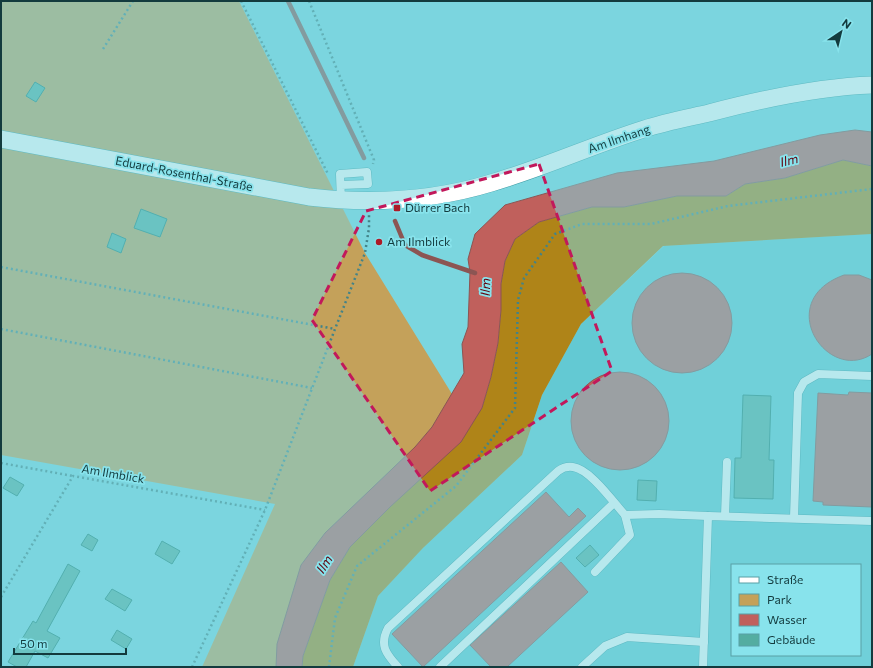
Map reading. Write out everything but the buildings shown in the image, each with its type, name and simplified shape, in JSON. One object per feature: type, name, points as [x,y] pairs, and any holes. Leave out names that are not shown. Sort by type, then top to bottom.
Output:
[{"type":"street","name":"Am Ilmhang","points":[[368,201],[424,197],[458,191],[491,183],[645,129],[752,102],[795,93],[872,85]]},
{"type":"street","name":"Eduard-Rosenthal-Straße","points":[[1,139],[272,190],[341,193],[368,201]]},
{"type":"lane","points":[[794,518],[798,393],[804,382],[818,374],[872,376]]},
{"type":"lane","points":[[725,516],[727,462]]},
{"type":"lane","points":[[398,667],[388,657],[384,645],[384,637],[388,628],[558,471],[565,467],[573,467],[590,477],[625,515],[630,534],[595,572]]},
{"type":"lane","points":[[440,667],[614,503]]},
{"type":"lane","points":[[625,515],[659,514],[872,521]]},
{"type":"lane","points":[[703,667],[708,516]]},
{"type":"lane","points":[[582,667],[605,646],[627,637],[704,642]]},
{"type":"path","points":[[103,49],[133,1]]},
{"type":"path","points":[[240,1],[329,174]]},
{"type":"path","points":[[309,1],[374,160],[373,167]]},
{"type":"path","points":[[329,667],[335,618],[357,566],[456,486],[515,408],[518,300],[524,278],[555,234],[582,224],[651,224],[728,206],[872,189]]},
{"type":"path","points":[[192,667],[264,510],[365,254],[369,228],[368,201]]},
{"type":"path","points":[[1,267],[335,329]]},
{"type":"path","points":[[1,329],[312,388]]},
{"type":"path","points":[[1,463],[73,476]]},
{"type":"path","name":"Am Ilmblick","points":[[1,597],[73,476],[264,510]]},
{"type":"highlighted area","points":[[539,164],[612,371],[430,491],[312,320],[366,211]]},
{"type":"shaded area","points":[[843,160],[872,166],[872,234],[663,246],[581,324],[542,395],[522,455],[423,548],[378,596],[353,667],[302,667],[303,656],[330,580],[350,547],[482,408],[491,377],[498,343],[501,310],[501,284],[505,261],[515,239],[539,222],[592,207],[624,207],[677,196],[726,196],[745,184],[785,178]]},
{"type":"shaded area","points":[[872,234],[872,667],[353,667],[378,596],[423,548],[522,455],[542,395],[581,324],[664,246]]},
{"type":"green space","points":[[1,1],[239,1],[365,253],[452,394],[432,427],[415,447],[325,533],[301,565],[277,644],[276,667],[202,667],[275,504],[1,455]]},
{"type":"water","name":"Ilm","points":[[855,130],[872,132],[872,166],[843,160],[785,178],[745,184],[726,196],[677,196],[624,207],[592,207],[539,222],[515,239],[505,261],[501,284],[501,310],[498,343],[491,377],[482,408],[461,442],[390,507],[350,547],[330,580],[303,656],[302,667],[276,667],[277,644],[301,565],[325,533],[415,447],[432,427],[464,373],[462,344],[468,327],[470,272],[468,259],[475,234],[505,205],[617,173],[714,161],[820,135]]},
{"type":"water","points":[[682,273],[692,274],[710,281],[724,295],[731,313],[731,333],[724,351],[710,365],[692,372],[682,373],[672,372],[654,365],[640,351],[633,333],[632,323],[633,313],[640,295],[654,281],[672,274]]},
{"type":"water","points":[[844,275],[859,275],[872,280],[872,354],[855,360],[839,358],[824,349],[814,336],[809,319],[812,303],[823,287]]},
{"type":"water","points":[[620,372],[639,375],[655,386],[666,402],[669,421],[666,440],[655,456],[639,467],[620,470],[601,467],[585,456],[574,440],[571,421],[574,402],[585,386],[601,375]]},
{"type":"water","points":[[849,392],[872,393],[872,507],[823,505],[823,502],[813,501],[818,393],[848,395]]},
{"type":"water","points":[[546,492],[569,517],[578,508],[586,516],[423,667],[392,634]]},
{"type":"water","points":[[561,562],[588,592],[507,667],[491,667],[470,645]]},
{"type":"waterway","name":"Dürrer Bach","points":[[288,1],[364,158]]},
{"type":"waterway","name":"Dürrer Bach","points":[[395,221],[405,245],[422,255],[475,273]]},
{"type":"place","name":"Dürrer Bach","points":[[397,208]]},
{"type":"place","name":"Am Ilmblick","points":[[379,242]]}]
